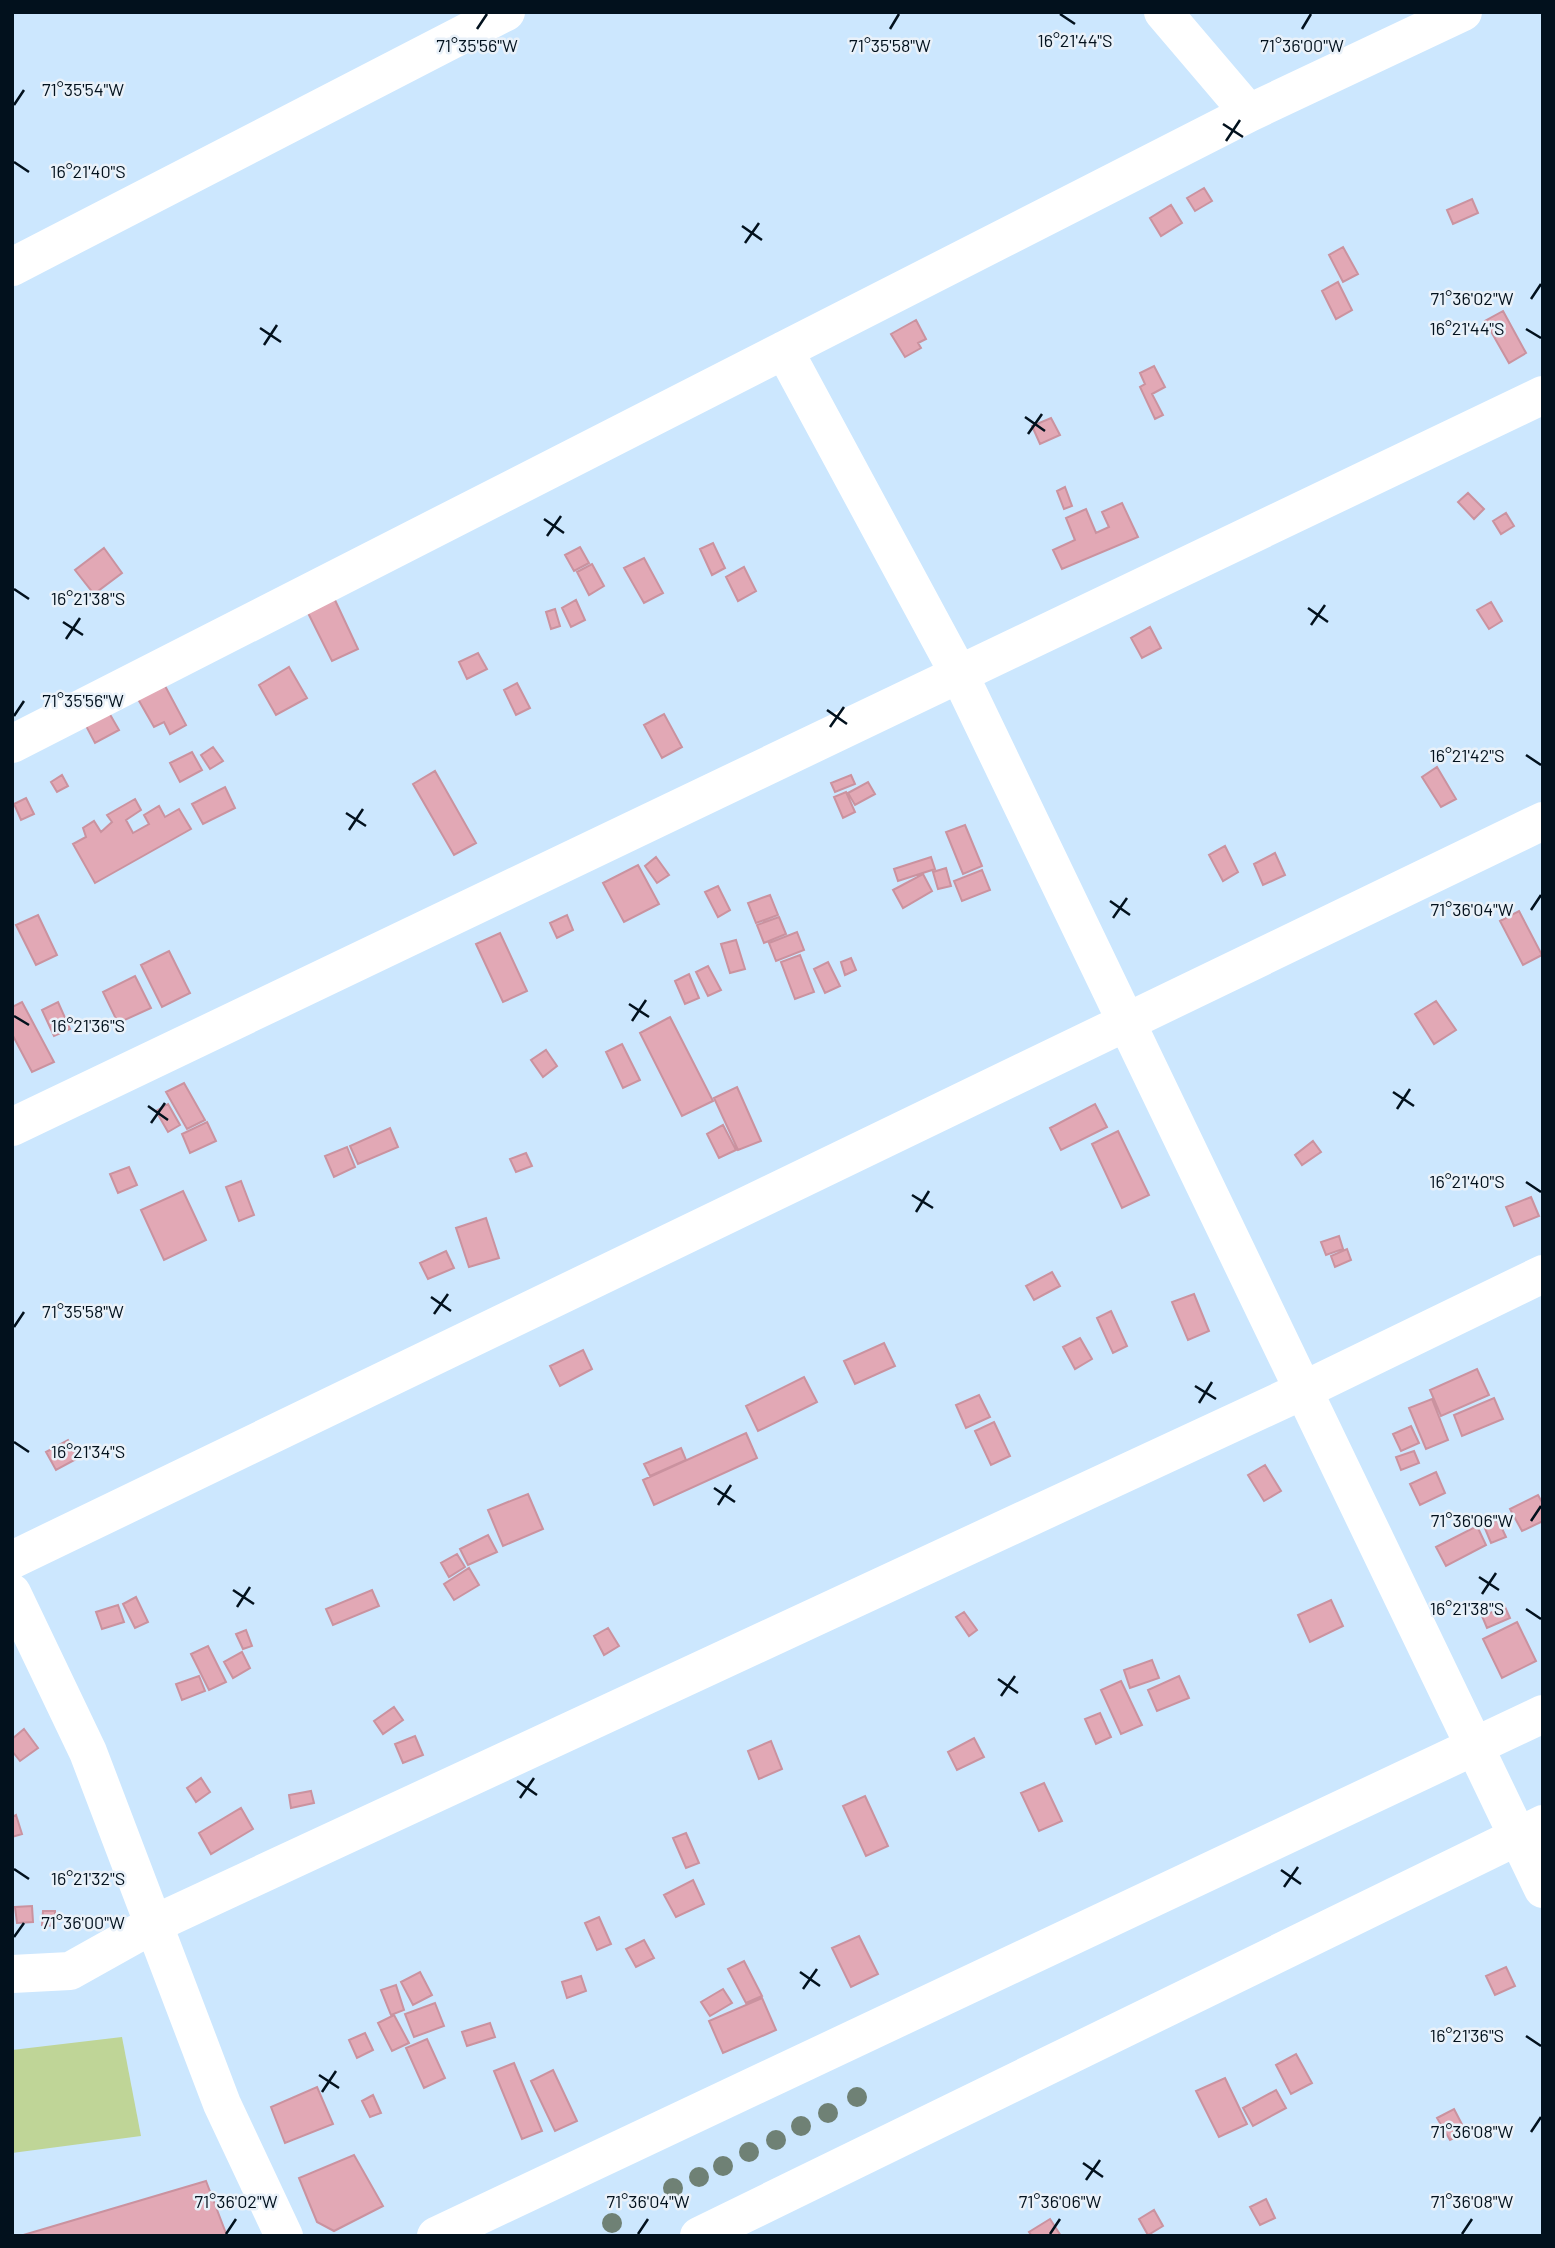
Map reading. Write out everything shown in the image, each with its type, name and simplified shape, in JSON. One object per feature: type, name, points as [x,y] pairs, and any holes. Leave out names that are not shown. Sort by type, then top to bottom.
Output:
[{"type":"street","points":[[12,267],[506,12]]},
{"type":"street","points":[[1163,12],[1249,113]]},
{"type":"street","points":[[12,744],[1249,113],[1463,12]]},
{"type":"street","points":[[784,349],[960,676],[1475,1747],[1530,1830],[1543,1888]]},
{"type":"street","points":[[12,1127],[1543,396]]},
{"type":"street","points":[[12,1560],[1543,821]]},
{"type":"street","points":[[12,1974],[70,1971],[153,1924],[1304,1390],[1543,1274]]},
{"type":"street","points":[[12,1593],[88,1752],[222,2104],[284,2236]]},
{"type":"street","points":[[436,2236],[1543,1714]]},
{"type":"street","points":[[699,2236],[1530,1830]]},
{"type":"green space","points":[[122,2037],[141,2136],[12,2153],[12,2050]]},
{"type":"building","points":[[1204,188],[1212,201],[1195,211],[1187,198]]},
{"type":"building","points":[[1472,199],[1478,213],[1453,224],[1447,210]]},
{"type":"building","points":[[1171,205],[1182,223],[1161,236],[1150,218]]},
{"type":"building","points":[[1343,247],[1358,274],[1343,282],[1329,255]]},
{"type":"building","points":[[1338,282],[1352,310],[1336,319],[1322,291]]},
{"type":"building","points":[[1503,311],[1526,353],[1509,363],[1485,321]]},
{"type":"building","points":[[916,320],[926,339],[918,343],[921,348],[905,357],[891,334]]},
{"type":"building","points":[[1154,366],[1165,387],[1152,394],[1163,415],[1155,419],[1140,387],[1145,384],[1140,373]]},
{"type":"building","points":[[1051,418],[1060,435],[1040,444],[1032,426]]},
{"type":"building","points":[[1065,487],[1072,506],[1064,509],[1057,491]]},
{"type":"building","points":[[1468,493],[1484,509],[1474,519],[1458,502]]},
{"type":"building","points":[[1122,503],[1138,537],[1062,569],[1053,550],[1075,540],[1066,518],[1086,509],[1096,533],[1109,527],[1102,512]]},
{"type":"building","points":[[1506,513],[1514,526],[1501,534],[1493,521]]},
{"type":"building","points":[[713,543],[725,568],[712,575],[700,549]]},
{"type":"building","points":[[580,547],[589,563],[574,571],[565,555]]},
{"type":"building","points":[[104,548],[122,573],[94,594],[75,570]]},
{"type":"building","points":[[644,558],[663,593],[644,603],[624,568]]},
{"type":"building","points":[[592,564],[604,586],[589,595],[577,572]]},
{"type":"building","points":[[744,567],[756,591],[738,601],[726,577]]},
{"type":"building","points":[[334,598],[358,649],[332,661],[307,611]]},
{"type":"building","points":[[576,600],[585,620],[571,627],[562,608]]},
{"type":"building","points":[[1491,602],[1502,621],[1489,629],[1477,610]]},
{"type":"building","points":[[555,609],[560,626],[551,629],[546,612]]},
{"type":"building","points":[[1150,627],[1161,648],[1142,658],[1131,638]]},
{"type":"building","points":[[478,653],[487,669],[467,679],[459,662]]},
{"type":"building","points":[[289,667],[307,698],[276,715],[259,685]]},
{"type":"building","points":[[517,683],[530,708],[516,715],[504,690]]},
{"type":"building","points":[[164,684],[186,725],[170,734],[164,722],[154,727],[138,699]]},
{"type":"building","points":[[108,711],[119,730],[95,743],[85,724]]},
{"type":"building","points":[[664,714],[682,747],[662,758],[644,725]]},
{"type":"building","points":[[213,747],[223,761],[210,769],[201,755]]},
{"type":"building","points":[[192,752],[202,770],[180,782],[170,763]]},
{"type":"building","points":[[1437,767],[1456,799],[1441,807],[1422,777]]},
{"type":"building","points":[[435,771],[476,843],[454,855],[413,784]]},
{"type":"building","points":[[62,775],[68,786],[57,792],[51,782]]},
{"type":"building","points":[[851,775],[855,784],[835,792],[831,783]]},
{"type":"building","points":[[868,782],[875,794],[855,805],[848,793]]},
{"type":"building","points":[[225,787],[235,808],[203,824],[192,804]]},
{"type":"building","points":[[846,792],[855,812],[843,818],[834,797]]},
{"type":"building","points":[[26,798],[34,814],[21,820],[14,804]]},
{"type":"building","points":[[135,799],[141,810],[126,820],[133,833],[149,824],[144,815],[159,806],[165,817],[179,809],[191,829],[95,883],[73,844],[86,837],[83,828],[94,821],[101,832],[112,822],[107,815]]},
{"type":"building","points":[[965,825],[982,866],[963,874],[946,832]]},
{"type":"building","points":[[1225,846],[1238,872],[1223,881],[1209,855]]},
{"type":"building","points":[[1275,853],[1285,875],[1263,885],[1254,864]]},
{"type":"building","points":[[656,857],[669,875],[657,883],[645,866]]},
{"type":"building","points":[[931,857],[935,869],[898,881],[894,869]]},
{"type":"building","points":[[638,865],[659,904],[624,922],[603,883]]},
{"type":"building","points":[[946,868],[951,886],[938,889],[933,872]]},
{"type":"building","points":[[982,870],[990,890],[962,901],[954,881]]},
{"type":"building","points":[[923,874],[932,891],[903,908],[893,890]]},
{"type":"building","points":[[718,886],[730,910],[718,917],[705,892]]},
{"type":"building","points":[[770,895],[778,915],[756,923],[748,903]]},
{"type":"building","points":[[1519,911],[1542,955],[1523,965],[1500,921]]},
{"type":"building","points":[[38,915],[57,955],[36,965],[16,925]]},
{"type":"building","points":[[567,915],[573,930],[557,938],[550,923]]},
{"type":"building","points":[[779,917],[786,934],[764,943],[757,925]]},
{"type":"building","points":[[797,932],[804,950],[776,961],[769,943]]},
{"type":"building","points":[[500,933],[527,991],[503,1002],[476,944]]},
{"type":"building","points":[[736,940],[745,969],[730,973],[721,944]]},
{"type":"building","points":[[169,951],[190,993],[162,1007],[141,965]]},
{"type":"building","points":[[800,955],[814,992],[795,999],[781,962]]},
{"type":"building","points":[[851,958],[856,970],[845,975],[841,962]]},
{"type":"building","points":[[828,962],[840,986],[825,993],[814,969]]},
{"type":"building","points":[[708,966],[721,990],[708,996],[696,972]]},
{"type":"building","points":[[689,974],[699,998],[685,1004],[675,981]]},
{"type":"building","points":[[135,976],[151,1008],[118,1023],[103,992]]},
{"type":"building","points":[[1436,1001],[1456,1030],[1434,1044],[1415,1014]]},
{"type":"building","points":[[22,1002],[54,1062],[32,1072],[12,1034],[12,1007]]},
{"type":"building","points":[[58,1002],[70,1029],[54,1036],[42,1010]]},
{"type":"building","points":[[670,1017],[713,1101],[682,1116],[640,1033]]},
{"type":"building","points":[[622,1044],[640,1080],[623,1088],[606,1052]]},
{"type":"building","points":[[546,1050],[557,1066],[543,1077],[531,1060]]},
{"type":"building","points":[[184,1083],[205,1120],[187,1129],[166,1092]]},
{"type":"building","points":[[737,1087],[761,1141],[738,1150],[714,1098]]},
{"type":"building","points":[[168,1104],[180,1125],[168,1132],[156,1111]]},
{"type":"building","points":[[1095,1104],[1107,1127],[1061,1150],[1050,1128]]},
{"type":"building","points":[[207,1122],[216,1141],[190,1153],[182,1134]]},
{"type":"building","points":[[723,1125],[736,1150],[719,1158],[707,1134]]},
{"type":"building","points":[[390,1128],[398,1147],[358,1164],[350,1146]]},
{"type":"building","points":[[1118,1131],[1149,1195],[1122,1208],[1092,1144]]},
{"type":"building","points":[[1313,1141],[1321,1152],[1302,1165],[1295,1155]]},
{"type":"building","points":[[347,1147],[355,1167],[334,1177],[325,1156]]},
{"type":"building","points":[[526,1153],[532,1166],[516,1172],[510,1159]]},
{"type":"building","points":[[129,1167],[137,1185],[118,1193],[110,1174]]},
{"type":"building","points":[[241,1181],[254,1215],[239,1221],[226,1187]]},
{"type":"building","points":[[183,1191],[206,1240],[164,1260],[141,1210]]},
{"type":"building","points":[[1531,1197],[1539,1216],[1514,1226],[1506,1207]]},
{"type":"building","points":[[486,1218],[499,1258],[469,1267],[456,1228]]},
{"type":"building","points":[[1339,1236],[1343,1249],[1326,1255],[1321,1242]]},
{"type":"building","points":[[1347,1249],[1351,1260],[1335,1267],[1331,1256]]},
{"type":"building","points":[[446,1251],[454,1268],[428,1279],[420,1263]]},
{"type":"building","points":[[1052,1272],[1060,1286],[1034,1300],[1026,1286]]},
{"type":"building","points":[[1194,1294],[1209,1331],[1188,1340],[1172,1302]]},
{"type":"building","points":[[1111,1311],[1127,1346],[1113,1353],[1097,1318]]},
{"type":"building","points":[[1080,1338],[1092,1359],[1075,1369],[1063,1347]]},
{"type":"building","points":[[884,1343],[895,1366],[855,1384],[844,1361]]},
{"type":"building","points":[[583,1350],[592,1369],[560,1386],[550,1366]]},
{"type":"building","points":[[1477,1369],[1489,1395],[1441,1416],[1430,1390]]},
{"type":"building","points":[[804,1377],[817,1402],[758,1431],[746,1406]]},
{"type":"building","points":[[979,1395],[990,1417],[966,1428],[956,1405]]},
{"type":"building","points":[[1494,1398],[1503,1419],[1462,1436],[1454,1415]]},
{"type":"building","points":[[1432,1399],[1448,1440],[1426,1449],[1409,1408]]},
{"type":"building","points":[[994,1422],[1010,1456],[991,1465],[975,1431]]},
{"type":"building","points":[[1411,1426],[1419,1443],[1401,1451],[1393,1434]]},
{"type":"building","points":[[746,1433],[757,1458],[654,1505],[643,1480]]},
{"type":"building","points":[[68,1440],[78,1458],[56,1470],[46,1452]]},
{"type":"building","points":[[681,1448],[686,1460],[650,1476],[644,1464]]},
{"type":"building","points":[[1414,1451],[1419,1463],[1401,1470],[1396,1457]]},
{"type":"building","points":[[1265,1465],[1281,1491],[1264,1501],[1248,1475]]},
{"type":"building","points":[[1436,1472],[1445,1493],[1420,1505],[1410,1484]]},
{"type":"building","points":[[528,1494],[543,1529],[503,1546],[488,1510]]},
{"type":"building","points":[[1538,1495],[1543,1504],[1543,1521],[1522,1531],[1510,1509]]},
{"type":"building","points":[[1498,1520],[1506,1537],[1491,1543],[1484,1526]]},
{"type":"building","points":[[1477,1526],[1486,1545],[1446,1566],[1436,1547]]},
{"type":"building","points":[[488,1535],[497,1552],[468,1565],[460,1549]]},
{"type":"building","points":[[457,1554],[465,1567],[449,1577],[441,1563]]},
{"type":"building","points":[[469,1568],[479,1585],[454,1600],[444,1584]]},
{"type":"building","points":[[372,1590],[379,1606],[333,1625],[326,1609]]},
{"type":"building","points":[[136,1597],[148,1622],[135,1628],[123,1604]]},
{"type":"building","points":[[1331,1600],[1343,1626],[1310,1642],[1298,1615]]},
{"type":"building","points":[[118,1605],[124,1622],[102,1629],[96,1612]]},
{"type":"building","points":[[1505,1607],[1510,1618],[1487,1628],[1482,1616]]},
{"type":"building","points":[[964,1612],[977,1630],[969,1636],[956,1617]]},
{"type":"building","points":[[1517,1622],[1536,1661],[1502,1678],[1483,1639]]},
{"type":"building","points":[[608,1628],[619,1646],[604,1655],[594,1636]]},
{"type":"building","points":[[246,1630],[252,1646],[243,1649],[236,1634]]},
{"type":"building","points":[[208,1646],[226,1682],[209,1690],[191,1654]]},
{"type":"building","points":[[242,1652],[250,1668],[233,1678],[224,1662]]},
{"type":"building","points":[[1152,1660],[1159,1678],[1130,1688],[1124,1670]]},
{"type":"building","points":[[199,1676],[205,1691],[182,1700],[176,1684]]},
{"type":"building","points":[[1179,1676],[1189,1698],[1157,1711],[1148,1690]]},
{"type":"building","points":[[1121,1681],[1142,1725],[1121,1734],[1101,1690]]},
{"type":"building","points":[[394,1707],[403,1720],[383,1734],[374,1721]]},
{"type":"building","points":[[1100,1713],[1111,1737],[1096,1744],[1085,1719]]},
{"type":"building","points":[[24,1729],[38,1748],[20,1761],[12,1751],[12,1739]]},
{"type":"building","points":[[415,1736],[423,1755],[403,1763],[395,1744]]},
{"type":"building","points":[[974,1738],[984,1757],[957,1770],[948,1752]]},
{"type":"building","points":[[771,1741],[782,1769],[759,1779],[748,1751]]},
{"type":"building","points":[[201,1778],[210,1792],[196,1802],[187,1788]]},
{"type":"building","points":[[1044,1783],[1062,1821],[1039,1831],[1021,1793]]},
{"type":"building","points":[[311,1791],[314,1803],[291,1808],[289,1795]]},
{"type":"building","points":[[865,1796],[888,1846],[866,1856],[843,1806]]},
{"type":"building","points":[[241,1808],[253,1829],[211,1854],[199,1833]]},
{"type":"building","points":[[16,1815],[22,1834],[12,1837],[12,1817]]},
{"type":"building","points":[[686,1833],[699,1863],[686,1868],[673,1838]]},
{"type":"building","points":[[693,1880],[704,1904],[676,1917],[664,1895]]},
{"type":"building","points":[[32,1906],[33,1922],[17,1923],[15,1907]]},
{"type":"building","points":[[43,1911],[55,1911],[55,1926],[42,1925]]},
{"type":"building","points":[[599,1917],[611,1944],[597,1950],[585,1923]]},
{"type":"building","points":[[859,1936],[878,1974],[851,1987],[832,1948]]},
{"type":"building","points":[[644,1940],[654,1958],[636,1967],[626,1949]]},
{"type":"building","points":[[744,1961],[762,1996],[746,2003],[728,1969]]},
{"type":"building","points":[[1506,1967],[1515,1986],[1495,1995],[1486,1976]]},
{"type":"building","points":[[420,1972],[432,1995],[413,2005],[401,1982]]},
{"type":"building","points":[[581,1976],[586,1991],[567,1998],[562,1982]]},
{"type":"building","points":[[396,1985],[404,2010],[391,2015],[381,1990]]},
{"type":"building","points":[[723,1989],[732,2003],[710,2016],[701,2002]]},
{"type":"building","points":[[762,1998],[776,2030],[723,2053],[709,2021]]},
{"type":"building","points":[[435,2003],[444,2026],[414,2037],[405,2014]]},
{"type":"building","points":[[394,2015],[409,2043],[392,2051],[378,2023]]},
{"type":"building","points":[[490,2023],[495,2037],[467,2046],[462,2032]]},
{"type":"building","points":[[365,2033],[373,2050],[357,2058],[349,2040]]},
{"type":"building","points":[[427,2039],[445,2078],[424,2088],[406,2048]]},
{"type":"building","points":[[1296,2054],[1312,2083],[1291,2094],[1276,2065]]},
{"type":"building","points":[[514,2063],[542,2131],[522,2139],[494,2071]]},
{"type":"building","points":[[553,2070],[577,2121],[555,2131],[531,2081]]},
{"type":"building","points":[[1225,2078],[1247,2124],[1219,2137],[1196,2091]]},
{"type":"building","points":[[317,2087],[333,2124],[285,2143],[271,2107]]},
{"type":"building","points":[[1276,2090],[1286,2108],[1253,2126],[1243,2108]]},
{"type":"building","points":[[373,2095],[381,2113],[370,2117],[362,2101]]},
{"type":"building","points":[[1454,2109],[1466,2132],[1450,2140],[1437,2118]]},
{"type":"building","points":[[354,2155],[383,2206],[334,2231],[317,2222],[299,2178]]},
{"type":"building","points":[[206,2181],[227,2236],[20,2236]]},
{"type":"building","points":[[1266,2199],[1275,2218],[1260,2225],[1250,2207]]},
{"type":"building","points":[[1154,2210],[1163,2226],[1148,2235],[1139,2219]]},
{"type":"building","points":[[1050,2219],[1061,2236],[1032,2236],[1029,2232]]}]
